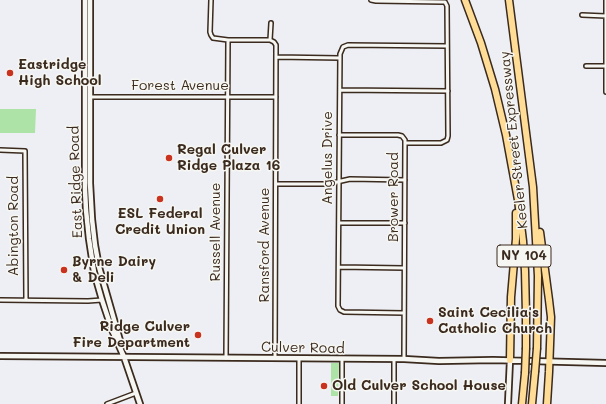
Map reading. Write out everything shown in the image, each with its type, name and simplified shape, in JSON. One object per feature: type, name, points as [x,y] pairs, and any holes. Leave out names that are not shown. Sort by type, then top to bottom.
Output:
[{"type":"highway","name":"Keeler Street Expressway","points":[[465,0],[481,43],[493,83],[512,165],[520,212],[524,253],[526,307],[526,348],[522,404]]},
{"type":"highway","name":"Keeler Street Expressway","points":[[509,0],[532,181],[538,270],[536,372],[532,404]]},
{"type":"highway","points":[[510,360],[512,291],[517,224],[512,165]]},
{"type":"highway","points":[[532,181],[550,308],[551,329],[547,404]]},
{"type":"main road","name":"East Ridge Road","points":[[84,0],[84,172],[87,230],[92,260],[102,300],[112,330],[124,357]]},
{"type":"main road","name":"East Ridge Road","points":[[90,0],[90,179],[92,219],[98,262],[124,357],[140,404]]},
{"type":"main road","name":"Culver Road","points":[[0,356],[404,359],[439,361],[510,360],[606,363]]},
{"type":"main road","points":[[508,404],[510,360]]},
{"type":"street","points":[[211,0],[211,35],[215,39],[270,40]]},
{"type":"street","points":[[371,0],[408,1]]},
{"type":"street","points":[[606,0],[606,92]]},
{"type":"street","name":"Brower Road","points":[[404,359],[405,144],[440,144],[447,140],[448,136],[447,6],[445,2],[408,1]]},
{"type":"street","points":[[582,15],[606,16]]},
{"type":"street","name":"Ransford Avenue","points":[[271,23],[270,40],[276,45],[275,358]]},
{"type":"street","name":"Russell Avenue","points":[[226,358],[228,40]]},
{"type":"street","points":[[276,58],[340,58],[342,49],[345,46],[447,46]]},
{"type":"street","name":"Angelus Drive","points":[[340,58],[338,306],[342,311],[349,312],[404,313]]},
{"type":"street","points":[[586,66],[606,66]]},
{"type":"street","points":[[340,90],[448,91]]},
{"type":"street","name":"Forest Avenue","points":[[85,97],[276,97]]},
{"type":"street","points":[[339,134],[398,135],[404,138],[405,144]]},
{"type":"street","name":"Abington Road","points":[[0,150],[25,151],[26,300]]},
{"type":"street","points":[[276,184],[328,184],[350,179],[405,180]]},
{"type":"street","points":[[339,224],[405,223]]},
{"type":"street","points":[[339,268],[404,268]]},
{"type":"street","points":[[0,300],[94,301],[108,298]]},
{"type":"street","points":[[299,359],[299,404]]},
{"type":"street","points":[[342,359],[342,404]]},
{"type":"street","points":[[394,359],[394,404]]},
{"type":"street","points":[[107,404],[136,393]]},
{"type":"green space","points":[[0,109],[36,109],[35,133],[0,133]]},
{"type":"green space","points":[[331,363],[339,363],[338,396],[331,396]]},
{"type":"place","name":"Eastridge High School","points":[[10,73]]},
{"type":"place","name":"Regal Culver Ridge Plaza 16","points":[[169,158]]},
{"type":"place","name":"ESL Federal Credit Union","points":[[160,199]]},
{"type":"place","name":"Byrne Dairy & Deli","points":[[64,270]]},
{"type":"place","name":"Saint Cecilia's Catholic Church","points":[[430,321]]},
{"type":"place","name":"Ridge Culver Fire Department","points":[[198,335]]},
{"type":"place","name":"Old Culver School House","points":[[324,386]]}]
